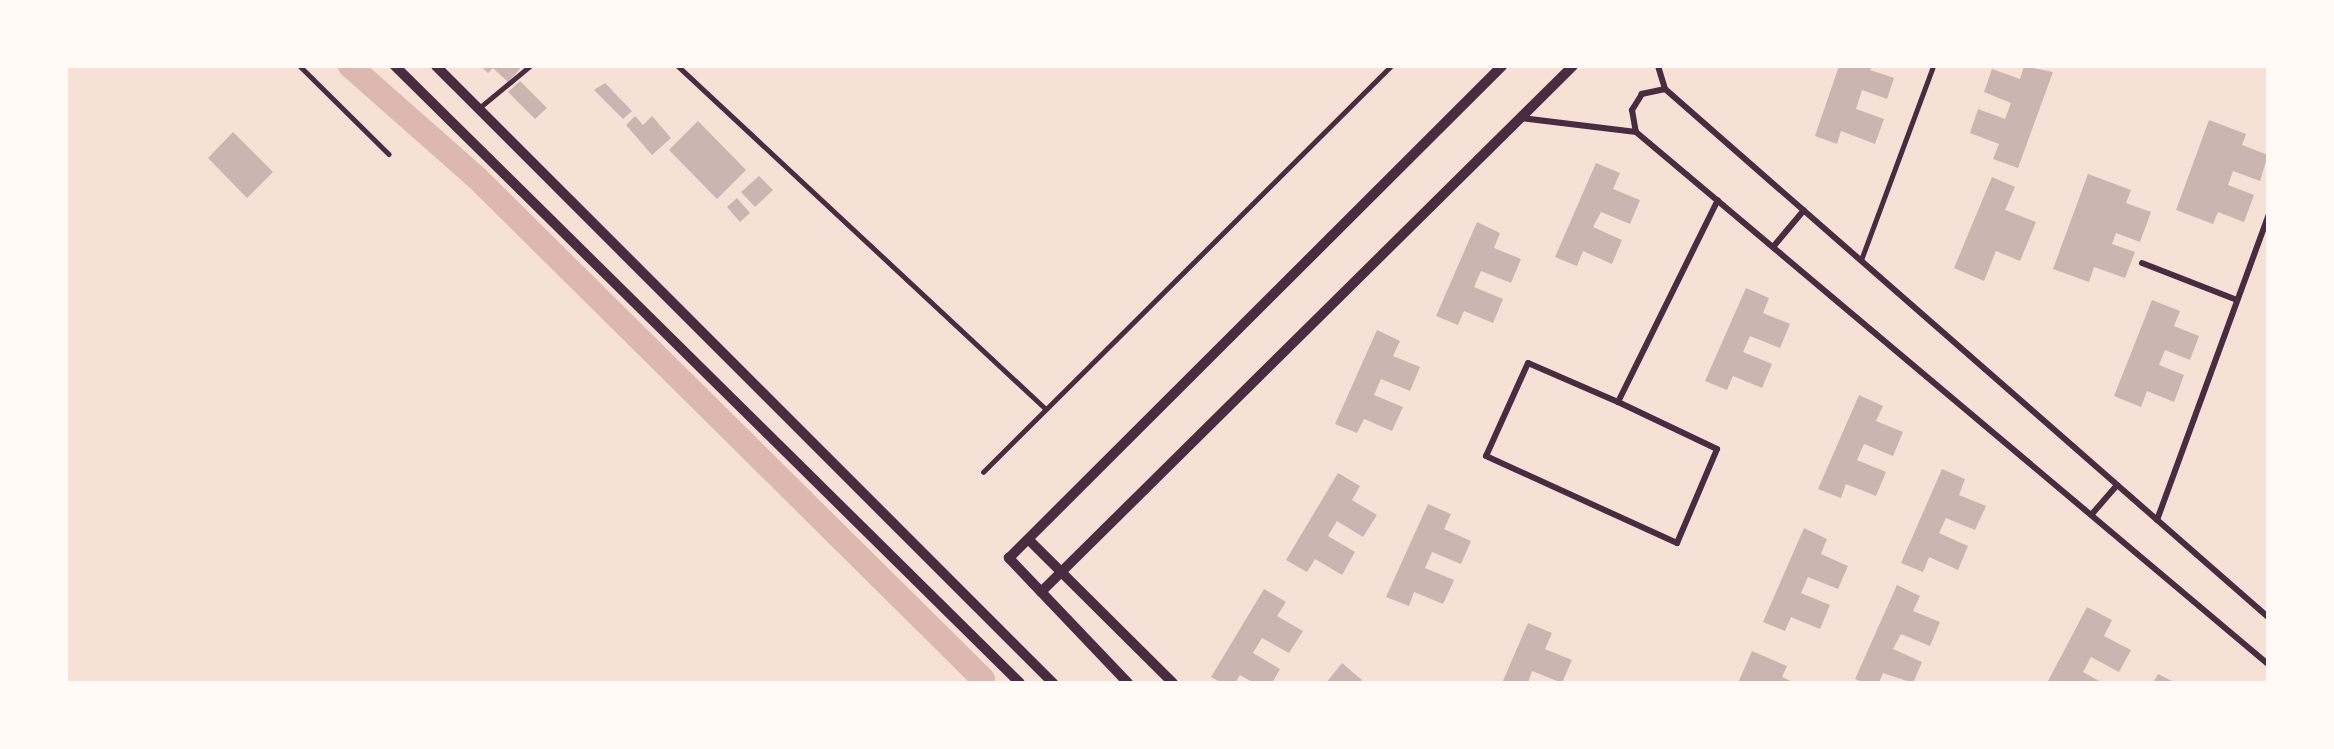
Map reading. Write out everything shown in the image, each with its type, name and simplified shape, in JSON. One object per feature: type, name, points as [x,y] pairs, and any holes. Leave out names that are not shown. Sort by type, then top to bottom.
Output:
[{"type":"street","points":[[395,66],[1020,683]]},
{"type":"street","points":[[436,66],[1053,683]]},
{"type":"street","points":[[1128,683],[1009,558],[1502,66]]},
{"type":"street","points":[[1041,592],[1573,66]]},
{"type":"street","points":[[1658,66],[1665,89],[2268,617]]},
{"type":"street","points":[[1636,132],[1632,110],[1642,94],[1665,89]]},
{"type":"street","points":[[1520,118],[1636,132],[2268,664]]},
{"type":"street","points":[[1618,402],[1718,200]]},
{"type":"street","points":[[1773,247],[1804,210]]},
{"type":"street","points":[[2157,520],[2268,216]]},
{"type":"street","points":[[2142,263],[2237,300]]},
{"type":"street","points":[[1528,363],[1618,402],[1717,449],[1677,543],[1486,456],[1528,363]]},
{"type":"street","points":[[2092,514],[2117,485]]},
{"type":"street","points":[[1029,540],[1173,683]]},
{"type":"lane","points":[[300,66],[389,154]]},
{"type":"lane","points":[[478,108],[530,66]]},
{"type":"lane","points":[[678,66],[1046,409]]},
{"type":"lane","points":[[983,472],[1391,66]]},
{"type":"lane","points":[[1861,260],[1933,66]]},
{"type":"building","points":[[481,66],[517,66],[520,69],[508,82],[493,68],[488,73]]},
{"type":"building","points":[[1839,66],[1873,66],[1870,70],[1894,78],[1887,99],[1862,90],[1856,109],[1884,119],[1875,144],[1841,131],[1837,144],[1815,136]]},
{"type":"building","points":[[2024,66],[2053,72],[2018,168],[1993,159],[1999,144],[1970,133],[1978,109],[2005,119],[2011,103],[1984,92],[1992,69],[2020,79]]},
{"type":"building","points":[[520,81],[547,108],[535,119],[508,92]]},
{"type":"building","points":[[605,83],[632,111],[623,119],[594,90]]},
{"type":"building","points":[[635,116],[643,125],[652,116],[671,138],[652,155],[626,125]]},
{"type":"building","points":[[2209,120],[2246,134],[2242,145],[2268,155],[2260,181],[2233,171],[2228,185],[2254,195],[2244,222],[2218,212],[2213,224],[2176,210]]},
{"type":"building","points":[[698,121],[746,170],[717,199],[669,150]]},
{"type":"building","points":[[233,132],[273,172],[247,198],[208,158]]},
{"type":"building","points":[[1596,163],[1620,173],[1613,189],[1640,200],[1630,224],[1601,212],[1593,227],[1622,240],[1612,264],[1583,251],[1577,266],[1555,257]]},
{"type":"building","points":[[2088,174],[2131,190],[2126,203],[2151,212],[2140,242],[2116,233],[2112,244],[2135,252],[2125,278],[2094,267],[2089,282],[2053,269]]},
{"type":"building","points":[[759,176],[773,190],[755,207],[741,192]]},
{"type":"building","points":[[1992,177],[2015,187],[2005,210],[2036,222],[2020,261],[1996,251],[1984,281],[1954,268]]},
{"type":"building","points":[[737,198],[750,213],[740,222],[727,207]]},
{"type":"building","points":[[1477,222],[1500,233],[1494,248],[1521,259],[1511,283],[1481,271],[1474,287],[1503,299],[1493,323],[1464,311],[1458,325],[1436,316]]},
{"type":"building","points":[[1746,288],[1769,298],[1763,313],[1790,324],[1780,348],[1750,336],[1743,352],[1772,364],[1762,388],[1733,376],[1727,390],[1705,381]]},
{"type":"building","points":[[2152,300],[2180,311],[2174,326],[2199,336],[2190,360],[2165,350],[2159,365],[2184,375],[2174,402],[2147,391],[2141,407],[2114,396]]},
{"type":"building","points":[[1377,330],[1400,341],[1393,356],[1420,367],[1410,391],[1381,379],[1374,395],[1403,407],[1392,431],[1364,419],[1357,433],[1335,424]]},
{"type":"building","points":[[1859,395],[1883,406],[1876,421],[1903,432],[1893,456],[1864,444],[1857,460],[1886,472],[1876,496],[1846,484],[1841,498],[1818,489]]},
{"type":"building","points":[[1942,469],[1965,479],[1959,495],[1986,506],[1975,530],[1946,518],[1939,533],[1968,546],[1958,570],[1929,557],[1923,572],[1901,563]]},
{"type":"building","points":[[1338,473],[1360,486],[1352,500],[1377,515],[1363,537],[1337,521],[1328,536],[1355,552],[1342,575],[1315,559],[1307,572],[1286,560]]},
{"type":"building","points":[[1428,504],[1451,514],[1444,529],[1471,541],[1461,564],[1432,552],[1425,568],[1454,580],[1443,604],[1414,592],[1409,606],[1386,597]]},
{"type":"building","points":[[1804,528],[1827,539],[1821,554],[1848,566],[1838,589],[1808,577],[1801,593],[1830,605],[1820,629],[1791,617],[1785,631],[1763,622]]},
{"type":"building","points":[[1897,585],[1920,596],[1913,611],[1940,622],[1930,646],[1901,634],[1893,649],[1922,662],[1913,683],[1883,673],[1879,683],[1865,683],[1855,679]]},
{"type":"building","points":[[1264,589],[1286,602],[1277,616],[1303,631],[1289,653],[1262,638],[1253,653],[1280,669],[1272,683],[1254,683],[1240,675],[1235,683],[1222,683],[1211,677]]},
{"type":"building","points":[[2087,607],[2112,620],[2104,636],[2131,650],[2119,672],[2091,657],[2083,672],[2103,683],[2047,683]]},
{"type":"building","points":[[1528,623],[1552,633],[1545,649],[1572,660],[1562,683],[1532,671],[1528,683],[1502,683]]},
{"type":"building","points":[[1752,651],[1787,666],[1782,677],[1795,683],[1738,683]]},
{"type":"building","points":[[1342,663],[1362,680],[1359,683],[1326,683]]},
{"type":"building","points":[[2158,674],[2176,683],[2153,683]]},
{"type":"waterway","points":[[350,66],[477,178],[983,679]]}]
